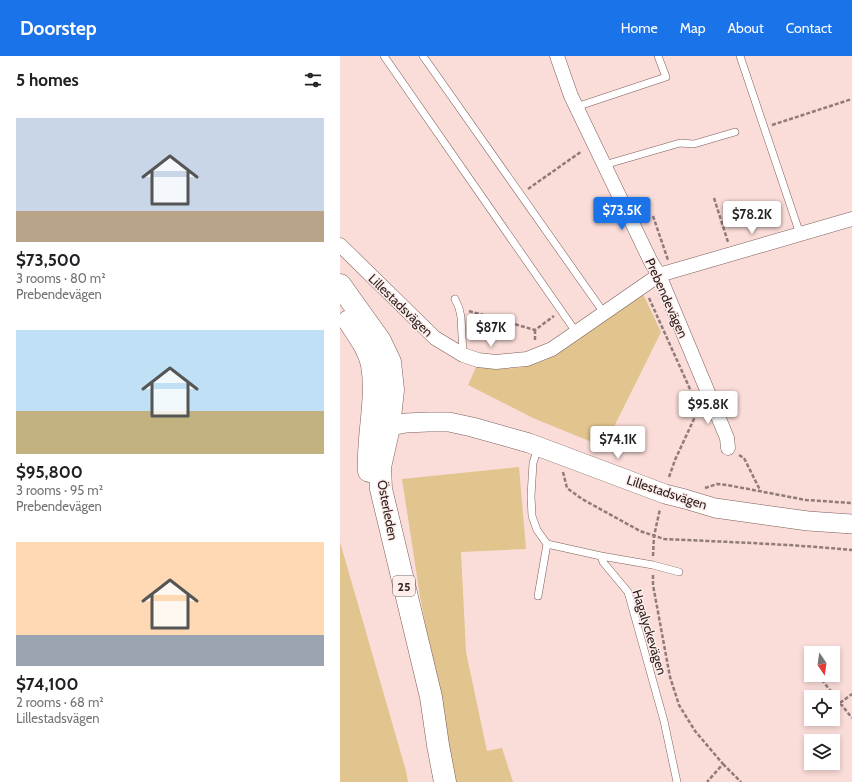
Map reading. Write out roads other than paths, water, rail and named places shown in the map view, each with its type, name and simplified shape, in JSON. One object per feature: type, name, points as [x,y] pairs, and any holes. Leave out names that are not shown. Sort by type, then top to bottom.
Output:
[{"type":"highway","name":"Österleden","points":[[340,285],[380,341],[390,362],[393,390],[380,429]]},
{"type":"highway","name":"Österleden","points":[[340,308],[364,344],[372,365],[374,391],[380,429],[381,489],[431,697],[445,782]]},
{"type":"main road","name":"Lillestadsvägen","points":[[380,429],[414,423],[449,422],[529,443],[665,494],[686,498],[715,508],[808,521],[852,524]]},
{"type":"street","name":"Prebendevägen","points":[[557,56],[576,107],[651,262],[665,273],[710,397],[727,438],[728,448]]},
{"type":"street","name":"Lillestadsvägen","points":[[340,245],[436,338],[463,355],[478,360],[496,362],[527,359],[552,349],[643,286],[665,273],[852,219]]},
{"type":"lane","points":[[384,56],[576,332]]},
{"type":"lane","points":[[424,56],[604,313]]},
{"type":"lane","points":[[576,107],[666,77],[658,56]]},
{"type":"lane","points":[[740,56],[800,234]]},
{"type":"lane","points":[[604,165],[680,143],[694,144],[735,132]]},
{"type":"lane","points":[[455,298],[459,308],[463,355]]},
{"type":"lane","points":[[538,446],[533,463],[531,496],[532,516],[537,530],[547,544],[653,565],[679,572]]},
{"type":"lane","points":[[538,596],[547,544]]},
{"type":"lane","name":"Hagalyckevägen","points":[[602,556],[603,562],[628,592],[664,721],[677,782]]}]
